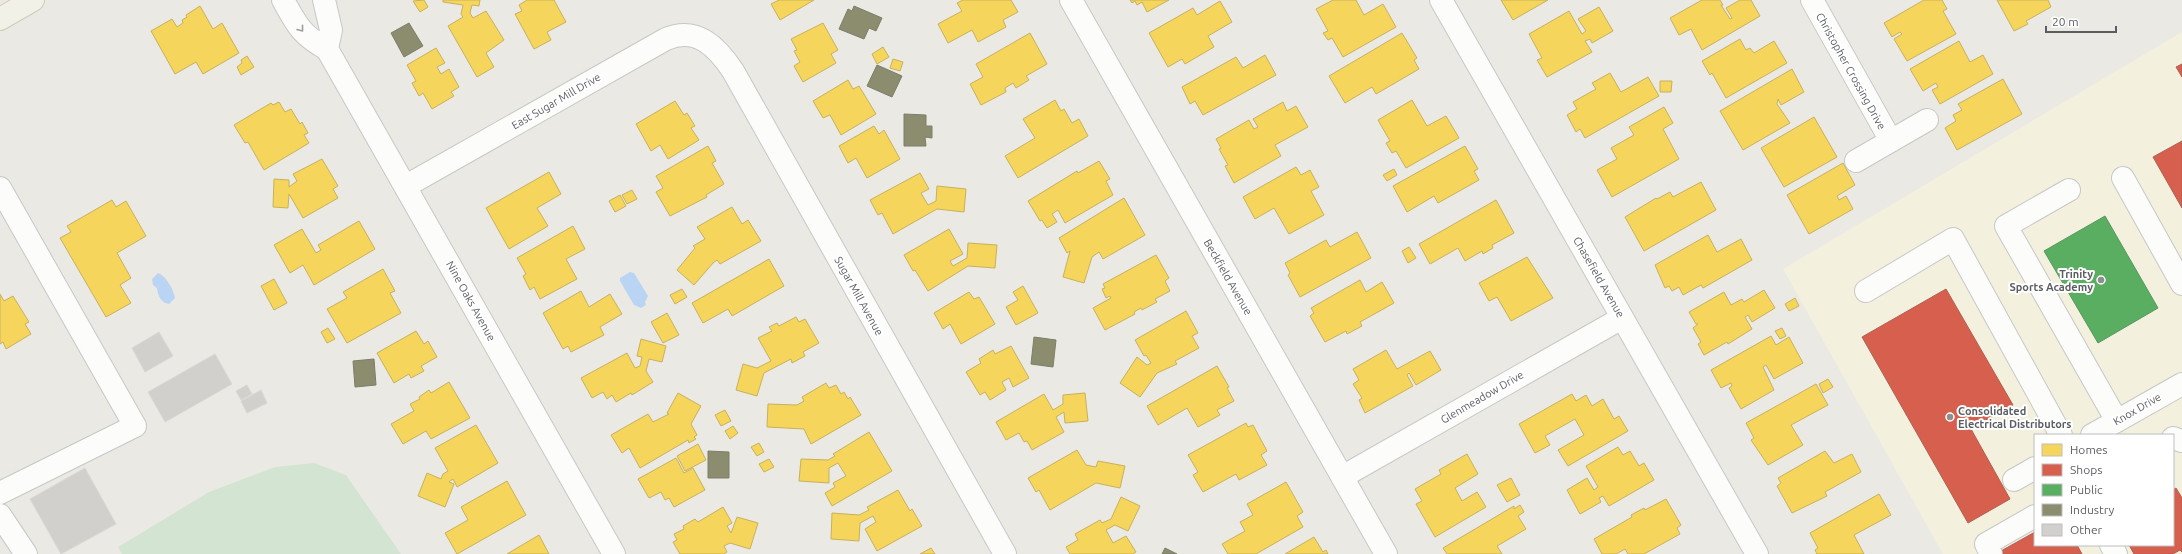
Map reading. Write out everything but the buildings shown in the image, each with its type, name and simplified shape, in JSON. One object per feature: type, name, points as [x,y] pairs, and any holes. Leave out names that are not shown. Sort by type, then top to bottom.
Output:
[{"type":"main road","points":[[0,19],[33,0]]},
{"type":"street","points":[[283,0],[298,26],[309,39],[327,49],[331,30],[324,0]]},
{"type":"street","name":"Beckfield Avenue","points":[[1071,0],[1386,554]]},
{"type":"street","name":"Chasefield Avenue","points":[[1441,0],[1757,554]]},
{"type":"street","name":"Christopher Crossing Drive","points":[[1814,1],[1891,141]]},
{"type":"street","name":"East Sugar Mill Drive","points":[[406,186],[666,39],[675,35],[693,35],[709,42]]},
{"type":"street","name":"Sugar Mill Avenue","points":[[709,42],[717,49],[733,71],[1005,554]]},
{"type":"street","name":"Nine Oaks Avenue","points":[[327,49],[614,554]]},
{"type":"street","name":"Christopher Crossing Drive","points":[[1856,161],[1927,120]]},
{"type":"street","points":[[2123,178],[2182,284]]},
{"type":"street","points":[[0,188],[135,426],[0,493]]},
{"type":"street","points":[[2069,190],[2006,226],[2108,429]]},
{"type":"street","points":[[1866,291],[1953,239],[2060,434]]},
{"type":"street","name":"Glenmeadow Drive","points":[[1342,477],[1622,318]]},
{"type":"street","name":"Knox Drive","points":[[2108,429],[2182,384]]},
{"type":"street","points":[[2014,480],[2034,469]]},
{"type":"street","points":[[0,515],[26,554]]},
{"type":"street","points":[[1991,554],[1986,544],[2034,517]]},
{"type":"shaded area","points":[[2182,32],[2182,554],[1943,554],[1783,269]]},
{"type":"green space","points":[[314,463],[346,475],[401,554],[122,554],[118,547],[209,492],[275,467]]},
{"type":"water","points":[[630,272],[634,273],[648,296],[645,302],[646,305],[641,308],[634,305],[620,281],[620,278]]},
{"type":"water","points":[[158,273],[167,280],[173,291],[175,298],[169,304],[162,301],[157,288],[153,285],[152,279]]},
{"type":"place","name":"Trinity Sports Academy","points":[[2101,280]]},
{"type":"place","name":"Consolidated Electrical Distributors","points":[[1950,417]]}]
